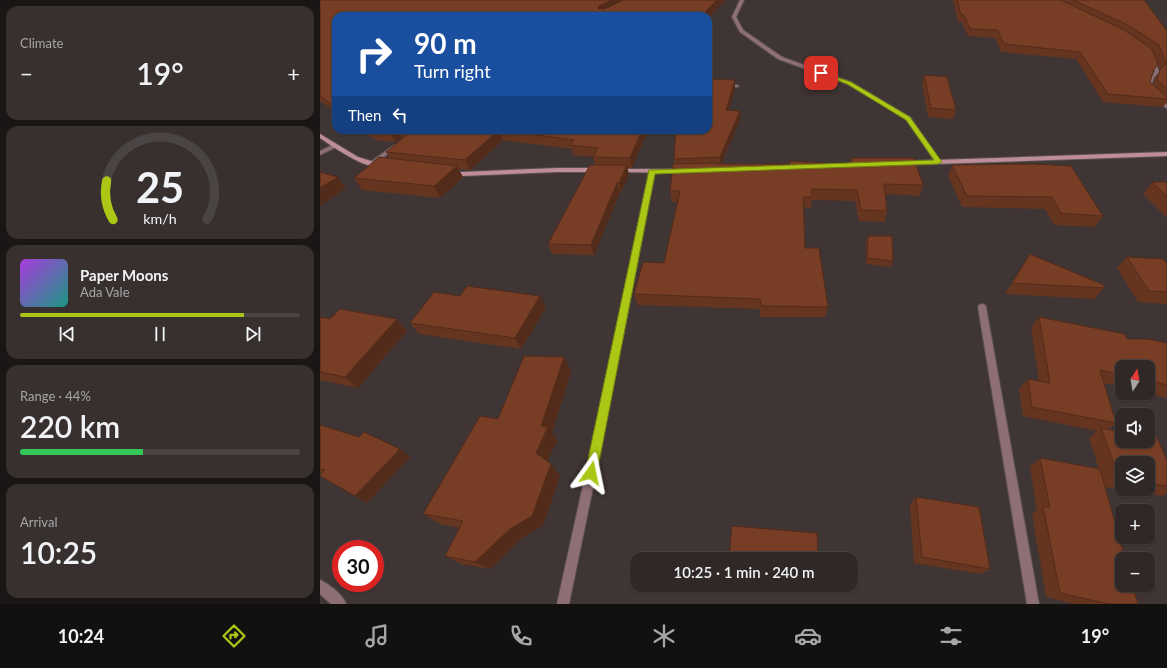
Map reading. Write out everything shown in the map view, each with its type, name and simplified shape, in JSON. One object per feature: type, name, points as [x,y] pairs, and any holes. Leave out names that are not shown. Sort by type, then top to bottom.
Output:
[{"type":"street","points":[[742,0],[734,18],[740,31],[780,58],[849,83],[908,118],[938,162]]},
{"type":"street","points":[[1151,55],[1157,72],[1152,77],[1148,89],[1167,107]]},
{"type":"street","points":[[712,85],[737,86]]},
{"type":"street","points":[[320,136],[350,157],[371,164],[386,166]]},
{"type":"street","points":[[371,164],[400,142]]},
{"type":"street","points":[[320,153],[335,146]]},
{"type":"street","points":[[898,163],[1167,154]]},
{"type":"street","points":[[439,171],[462,174],[558,170],[605,171]]},
{"type":"street","points":[[613,171],[652,172],[692,170]]},
{"type":"street","points":[[562,604],[597,444],[652,172]]},
{"type":"street","points":[[982,307],[1033,604]]},
{"type":"street","points":[[320,586],[340,604]]},
{"type":"building","points":[[320,0],[612,0],[599,6],[598,9],[605,9],[623,0],[717,0],[705,12],[332,12],[332,104],[320,96]]},
{"type":"building","points":[[957,0],[1061,0],[1124,30],[1152,49],[1158,64],[1154,69],[1150,82],[1167,97],[1167,99],[1108,94],[1080,52],[1004,44],[998,30],[970,29],[964,15],[961,15]]},
{"type":"building","points":[[1073,0],[1144,0],[1167,31],[1167,89],[1157,80],[1160,70],[1166,64],[1159,45],[1128,25]]},
{"type":"building","points":[[924,75],[947,77],[956,110],[931,108]]},
{"type":"building","points":[[712,79],[735,80],[726,110],[740,111],[720,157],[674,159],[676,134],[712,134]]},
{"type":"building","points":[[408,134],[494,134],[465,160],[386,152]]},
{"type":"building","points":[[529,134],[640,134],[630,158],[593,157],[598,148],[570,145],[574,140]]},
{"type":"building","points":[[379,157],[457,166],[434,186],[354,178]]},
{"type":"building","points":[[851,158],[914,158],[923,185],[884,184],[887,211],[861,210],[857,190],[812,189],[812,197],[803,197],[805,248],[819,248],[828,307],[761,306],[760,299],[634,294],[643,262],[664,263],[680,191],[670,191],[673,164],[790,164],[790,161],[853,165]]},
{"type":"building","points":[[1034,164],[1071,166],[1103,216],[1061,213],[1052,197],[967,196],[952,165]]},
{"type":"building","points":[[590,165],[627,165],[619,183],[617,183],[591,245],[548,244]]},
{"type":"building","points":[[320,172],[338,177],[320,188]]},
{"type":"building","points":[[1152,182],[1167,182],[1167,197]]},
{"type":"building","points":[[868,236],[892,236],[893,261],[867,258]]},
{"type":"building","points":[[1030,254],[1104,285],[1104,288],[1012,283]]},
{"type":"building","points":[[1127,257],[1163,259],[1167,264],[1167,292],[1149,291]]},
{"type":"building","points":[[467,286],[540,296],[515,338],[410,323],[434,292],[460,296]]},
{"type":"building","points":[[340,309],[397,319],[345,377],[320,372],[320,317],[330,319]]},
{"type":"building","points":[[1039,317],[1125,334],[1127,339],[1148,339],[1167,343],[1167,385],[1155,382],[1155,360],[1115,360],[1115,373],[1100,370],[1115,423],[1032,407],[1028,379],[1050,383]]},
{"type":"building","points":[[524,356],[564,357],[541,426],[548,427],[536,453],[551,464],[532,516],[510,529],[475,562],[445,556],[463,521],[423,514],[480,416],[498,419]]},
{"type":"building","points":[[320,425],[359,437],[364,432],[400,449],[355,496],[320,476],[325,470],[320,469]]},
{"type":"building","points":[[1101,428],[1115,431],[1115,448],[1155,448],[1155,437],[1157,437],[1167,461],[1167,486],[1155,484],[1155,456],[1115,456],[1115,467]]},
{"type":"building","points":[[1040,458],[1100,469],[1115,523],[1115,544],[1121,544],[1123,552],[1115,552],[1115,592],[1134,592],[1138,604],[1109,604],[1060,593],[1043,506],[1050,508]]},
{"type":"building","points":[[916,497],[979,507],[990,569],[922,557]]},
{"type":"building","points":[[732,526],[817,533],[818,552],[730,552]]},
{"type":"route","points":[[591,473],[652,172],[938,162],[908,118],[849,83],[821,73]]}]
